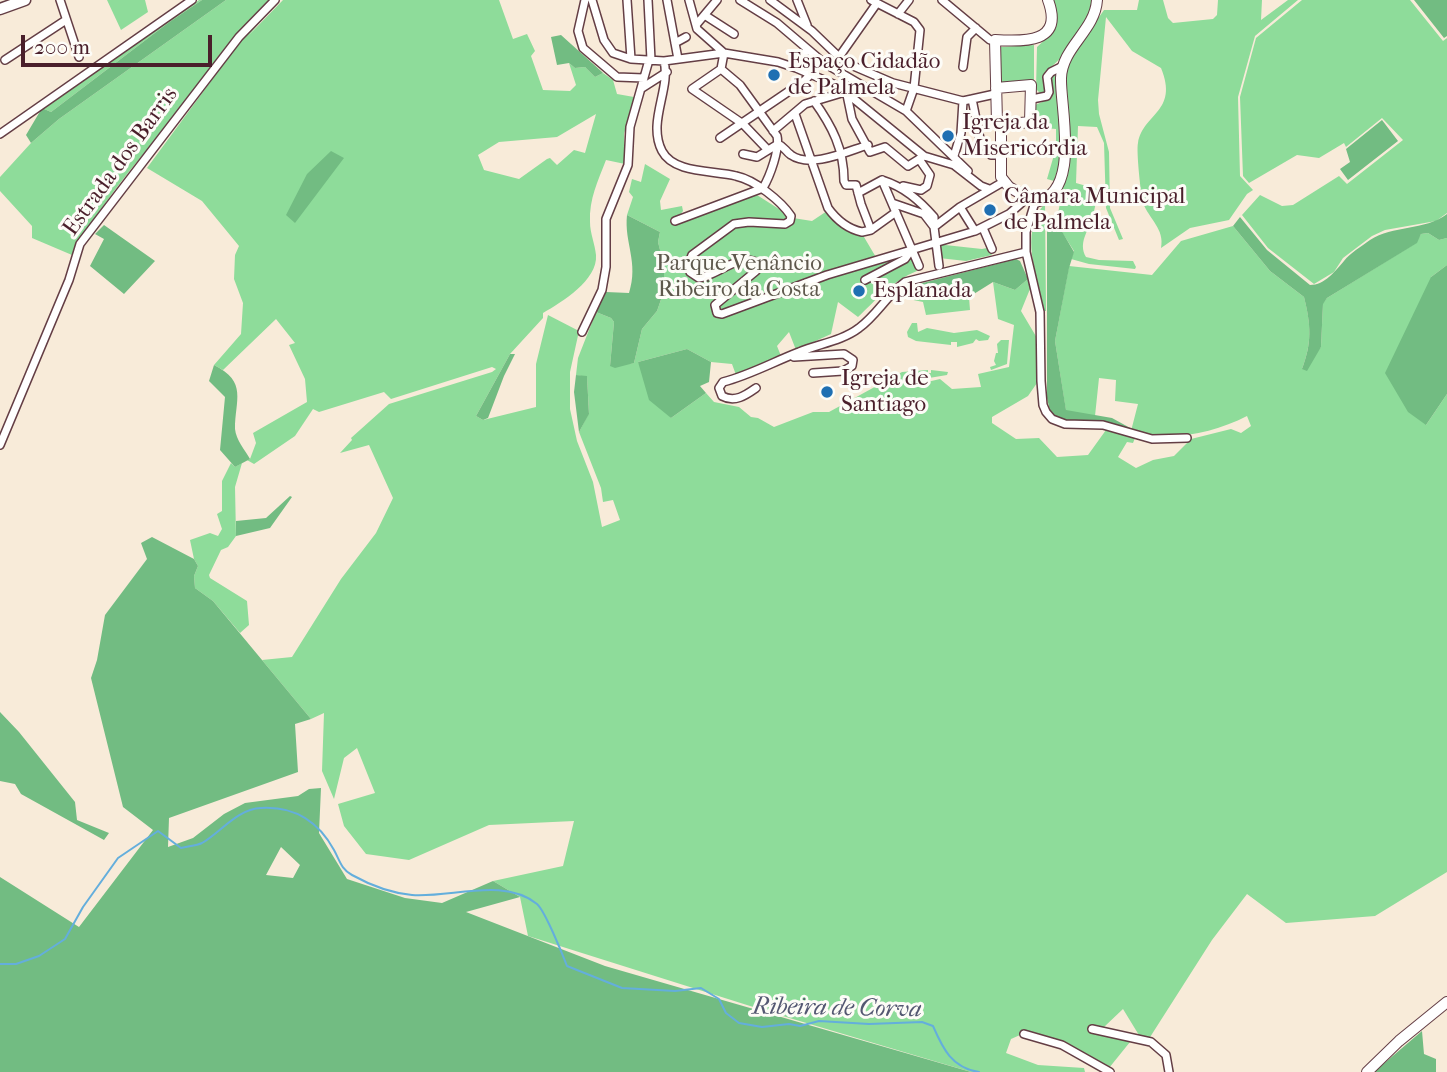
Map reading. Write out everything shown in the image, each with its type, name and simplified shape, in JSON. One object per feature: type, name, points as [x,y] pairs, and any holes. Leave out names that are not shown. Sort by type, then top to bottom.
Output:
[{"type":"main road","points":[[0,9],[25,0]]},
{"type":"street","points":[[60,0],[79,57]]},
{"type":"street","points":[[0,134],[192,0]]},
{"type":"street","name":"Estrada dos Barris","points":[[0,445],[69,281],[80,244],[231,48],[275,0]]},
{"type":"street","points":[[585,0],[578,31],[583,48],[617,77],[644,78]]},
{"type":"street","points":[[592,0],[607,47],[620,56],[664,61],[724,53],[778,62],[796,68],[828,81],[846,93],[924,157],[954,165],[989,189]]},
{"type":"street","points":[[597,0],[599,24]]},
{"type":"street","points":[[628,0],[631,58]]},
{"type":"street","points":[[582,332],[602,290],[605,275],[606,219],[628,165],[630,127],[650,60],[648,0]]},
{"type":"street","points":[[667,0],[678,59]]},
{"type":"street","points":[[689,0],[697,29],[724,53]]},
{"type":"street","points":[[696,25],[717,0]]},
{"type":"street","points":[[740,0],[777,23],[824,63],[906,111],[954,156],[977,182]]},
{"type":"street","points":[[769,0],[839,57],[870,73],[914,88],[963,101],[995,91],[1031,85],[1030,122],[1000,125]]},
{"type":"street","points":[[796,68],[810,33],[797,0]]},
{"type":"street","points":[[898,14],[909,0]]},
{"type":"street","points":[[942,0],[990,40],[1041,37],[1047,32],[1052,21],[1048,0]]},
{"type":"street","points":[[995,40],[995,91],[997,122],[1000,125],[1001,177],[1003,182],[1031,200],[1042,201],[1050,195],[1059,181],[1064,165],[1067,144],[1061,83],[1063,66],[1070,51],[1091,24],[1097,0]]},
{"type":"street","points":[[839,57],[874,2],[914,22],[920,30],[914,88],[906,111]]},
{"type":"street","points":[[706,16],[734,34]]},
{"type":"street","points":[[5,60],[66,20]]},
{"type":"street","points":[[963,67],[967,37],[976,28]]},
{"type":"street","points":[[675,43],[686,37]]},
{"type":"street","points":[[724,53],[722,69],[692,89],[743,124],[768,149]]},
{"type":"street","points":[[664,61],[667,72],[660,99],[658,129],[660,144],[666,156],[685,167],[736,176],[762,188],[791,216],[788,223],[776,225],[748,222],[734,224],[692,255],[690,272],[699,278],[726,266],[749,260],[758,262],[756,271],[715,305],[716,313],[722,314],[817,279],[979,229],[1031,200]]},
{"type":"street","points":[[1032,99],[1046,96],[1049,92],[1047,77],[1063,66]]},
{"type":"street","points":[[722,69],[740,85],[773,131],[779,144],[792,156],[810,159],[885,147],[908,166],[924,157]]},
{"type":"street","points":[[641,89],[667,72]]},
{"type":"street","points":[[720,138],[810,75]]},
{"type":"street","points":[[773,131],[796,114],[800,107],[846,93]]},
{"type":"street","points":[[846,93],[852,119],[869,148]]},
{"type":"street","points":[[972,99],[982,143],[990,155],[1000,155]]},
{"type":"street","points":[[814,101],[833,128],[842,155],[844,181],[846,185],[856,185],[871,230]]},
{"type":"street","points":[[954,156],[961,133],[963,101]]},
{"type":"street","points":[[796,114],[832,214],[856,231],[871,230],[896,212]]},
{"type":"street","points":[[675,221],[762,188],[771,172],[779,144]]},
{"type":"street","points":[[743,154],[757,157],[779,144]]},
{"type":"street","points":[[858,193],[882,180],[921,190],[927,186],[930,175],[924,157]]},
{"type":"street","points":[[882,180],[919,266]]},
{"type":"street","points":[[934,227],[960,207],[1003,182]]},
{"type":"street","points":[[899,185],[920,201],[936,220],[934,242],[939,266]]},
{"type":"street","points":[[1031,200],[1026,252],[1040,312],[1044,408],[1055,421],[1071,425],[1103,425],[1152,439],[1187,438]]},
{"type":"street","points":[[892,203],[924,214],[934,227]]},
{"type":"street","points":[[960,207],[992,249]]},
{"type":"street","points":[[864,280],[905,259],[912,249]]},
{"type":"street","points":[[756,388],[744,396],[731,399],[722,396],[719,388],[723,382],[739,379],[859,328],[905,282],[1026,252]]},
{"type":"street","points":[[785,358],[844,354],[853,359],[852,366],[847,370],[814,373]]},
{"type":"street","points":[[1367,1072],[1399,1041],[1447,1002]]},
{"type":"street","points":[[1091,1029],[1151,1042],[1166,1055],[1169,1072]]},
{"type":"street","points":[[1024,1034],[1062,1045],[1110,1072]]},
{"type":"green space","points":[[107,0],[145,0],[148,12],[121,30]]},
{"type":"green space","points":[[202,0],[51,112],[42,108]]},
{"type":"green space","points":[[202,0],[226,0],[59,119],[31,143],[26,135],[42,108],[51,112]]},
{"type":"green space","name":"Parque Venâncio Ribeiro da Costa","points":[[226,0],[279,0],[248,36],[283,0],[499,0],[513,39],[527,34],[535,51],[531,56],[543,90],[570,91],[576,85],[569,63],[575,68],[585,67],[595,77],[603,73],[613,80],[617,94],[634,97],[624,134],[625,164],[606,160],[593,198],[590,222],[595,264],[585,281],[569,296],[543,313],[543,318],[510,354],[476,416],[483,420],[536,407],[536,364],[548,315],[579,331],[570,372],[570,409],[577,441],[593,482],[602,527],[620,520],[613,500],[603,502],[601,488],[579,432],[589,413],[587,377],[576,375],[578,358],[596,312],[614,322],[610,366],[634,363],[642,329],[657,311],[664,291],[664,267],[658,242],[660,232],[627,215],[633,197],[629,192],[632,179],[641,182],[645,164],[670,179],[660,201],[661,210],[682,206],[683,211],[676,220],[757,195],[793,218],[812,221],[827,211],[839,224],[864,237],[877,259],[911,251],[917,271],[892,285],[858,317],[838,302],[831,334],[796,350],[789,332],[777,346],[781,356],[736,375],[732,364],[711,362],[687,349],[638,362],[671,418],[706,393],[714,402],[739,407],[751,417],[774,427],[813,412],[829,412],[902,372],[948,372],[947,375],[923,379],[923,383],[940,379],[952,389],[981,387],[978,374],[1009,367],[1014,325],[998,319],[993,282],[1015,290],[1028,279],[1030,289],[1021,311],[1037,338],[1037,383],[1028,396],[992,417],[992,423],[1016,439],[1039,438],[1057,457],[1088,455],[1106,430],[1135,438],[1133,443],[1127,442],[1118,457],[1136,468],[1153,460],[1174,456],[1191,439],[1231,429],[1241,433],[1251,426],[1247,416],[1205,432],[1175,436],[1131,431],[1138,404],[1115,401],[1116,380],[1099,378],[1095,416],[1066,411],[1055,341],[1069,266],[1152,275],[1181,241],[1233,226],[1270,271],[1304,297],[1309,333],[1308,351],[1302,369],[1321,347],[1323,303],[1327,298],[1416,243],[1421,234],[1428,233],[1439,240],[1447,238],[1447,265],[1431,277],[1426,425],[1447,394],[1447,872],[1375,916],[1286,923],[1247,894],[1212,940],[1145,1045],[1123,1009],[1104,1027],[1103,1035],[1130,1042],[1109,1068],[1093,1058],[1029,1031],[1011,1039],[1006,1053],[1038,1065],[1084,1068],[1085,1072],[971,1072],[528,936],[520,897],[493,881],[563,866],[574,821],[489,825],[409,860],[366,854],[344,826],[338,804],[375,793],[357,748],[344,758],[334,799],[322,771],[324,713],[311,719],[262,660],[292,657],[341,579],[376,533],[393,498],[369,445],[340,453],[351,438],[389,404],[496,369],[492,367],[391,399],[384,392],[319,412],[313,409],[295,436],[254,464],[247,460],[250,459],[256,443],[253,433],[307,402],[305,379],[289,345],[295,343],[276,319],[223,370],[214,365],[241,334],[243,303],[234,279],[235,255],[239,246],[202,201],[147,168],[228,58],[125,177],[72,255],[32,238],[32,226],[0,191],[0,177],[31,143],[59,119]],"holes":[[[596,114],[585,153],[574,150],[557,165],[550,158],[547,159],[519,179],[484,170],[478,155],[499,142],[557,137]]]},
{"type":"green space","points":[[1051,0],[1092,0],[1086,20],[1075,40],[1045,72],[1045,91],[1041,94],[1036,89],[1037,47],[1057,25]]},
{"type":"green space","points":[[1139,0],[1163,0],[1168,18],[1173,23],[1213,19],[1217,15],[1218,0],[1262,0],[1261,20],[1288,0],[1298,0],[1255,36],[1238,97],[1240,176],[1253,190],[1247,194],[1229,220],[1190,228],[1161,248],[1159,230],[1143,203],[1138,143],[1146,125],[1163,103],[1165,83],[1161,68],[1132,51],[1106,17],[1099,114],[1109,152],[1110,208],[1123,239],[1119,240],[1106,208],[1104,143],[1097,127],[1078,126],[1076,183],[1097,189],[1094,211],[1083,247],[1086,257],[1133,261],[1135,269],[1089,264],[1071,259],[1074,251],[1060,229],[1055,229],[1070,151],[1066,70],[1071,57],[1104,10],[1137,10]]},
{"type":"green space","points":[[1302,0],[1410,0],[1443,41],[1447,38],[1447,213],[1436,221],[1385,230],[1372,236],[1343,258],[1334,272],[1314,284],[1268,248],[1242,215],[1260,195],[1282,206],[1293,205],[1339,176],[1347,184],[1403,140],[1382,118],[1346,147],[1344,143],[1319,158],[1297,155],[1249,183],[1243,176],[1240,97],[1256,38]]},
{"type":"green space","points":[[1414,0],[1447,0],[1447,36],[1444,38]]},
{"type":"green space","points":[[561,35],[603,73],[595,77],[585,67],[575,68],[569,63],[557,65],[551,37]]},
{"type":"green space","points":[[1034,45],[1034,80],[1000,84],[1001,47]]},
{"type":"green space","points":[[1056,73],[1065,147],[1054,181],[1047,179],[1056,148],[1056,129],[1033,127],[1035,105],[1052,98],[1051,78]]},
{"type":"green space","points":[[1382,120],[1398,141],[1348,180],[1340,169],[1350,162],[1346,149]]},
{"type":"green space","points":[[331,151],[344,158],[295,223],[286,215],[307,174]]},
{"type":"green space","points":[[1045,203],[1044,311],[1031,242],[1037,216]]},
{"type":"green space","points":[[1447,214],[1447,238],[1439,240],[1428,233],[1421,234],[1417,243],[1327,298],[1323,304],[1321,347],[1307,371],[1302,369],[1308,351],[1309,334],[1304,297],[1270,271],[1233,226],[1240,217],[1267,250],[1310,285],[1325,280],[1353,252],[1379,235],[1428,223]]},
{"type":"green space","points":[[627,215],[660,232],[658,242],[664,266],[664,291],[657,311],[642,329],[634,363],[615,368],[610,366],[614,322],[596,312],[606,292],[629,293],[632,262],[627,235]]},
{"type":"green space","points":[[104,225],[155,261],[124,294],[90,266],[104,239],[95,234]]},
{"type":"green space","points":[[1060,228],[1074,252],[1055,341],[1066,410],[1112,418],[1132,429],[1131,431],[1058,420],[1050,411],[1047,398],[1047,230]]},
{"type":"green space","points":[[936,244],[987,248],[992,255],[966,261],[939,258]]},
{"type":"green space","points":[[1016,259],[1020,261],[1028,279],[1015,290],[993,282],[969,297],[907,291],[903,288]]},
{"type":"green space","points":[[1447,265],[1447,394],[1426,425],[1408,412],[1385,373],[1431,277]]},
{"type":"green space","points":[[903,288],[907,291],[969,297],[970,310],[926,315],[923,302],[894,296]]},
{"type":"green space","points":[[912,323],[917,323],[918,332],[927,328],[954,333],[977,330],[990,336],[988,340],[976,339],[973,343],[957,347],[957,342],[951,342],[951,345],[916,341],[908,337],[907,332]]},
{"type":"green space","points":[[1001,340],[1009,340],[1007,364],[991,370],[990,367],[996,365],[994,361],[998,353],[997,344]]},
{"type":"green space","points":[[687,349],[711,362],[709,382],[700,386],[706,393],[671,418],[649,400],[638,362]]},
{"type":"green space","points":[[510,354],[515,354],[488,418],[483,420],[476,416]]},
{"type":"green space","points":[[214,365],[225,371],[236,385],[235,429],[250,459],[235,467],[220,450],[225,397],[209,381]]},
{"type":"green space","points":[[576,375],[587,376],[589,414],[579,432],[574,392]]},
{"type":"green space","points":[[231,463],[235,467],[242,463],[235,487],[236,536],[228,547],[221,550],[209,575],[247,601],[249,625],[240,633],[213,601],[195,588],[194,576],[198,566],[190,540],[210,533],[218,536],[222,529],[217,514],[222,511],[222,481]]},
{"type":"green space","points":[[292,497],[270,528],[236,536],[236,521],[266,518]]},
{"type":"green space","points":[[152,537],[194,559],[198,566],[194,576],[195,588],[213,601],[311,719],[295,724],[298,772],[169,818],[168,847],[193,838],[224,814],[245,803],[298,796],[309,789],[321,788],[319,833],[347,879],[405,898],[442,903],[493,881],[520,897],[466,912],[605,966],[971,1072],[0,1072],[0,877],[79,927],[153,830],[123,807],[91,678],[105,615],[147,559],[141,543]],"holes":[[[281,847],[300,865],[293,878],[266,875]]]},
{"type":"green space","points":[[0,712],[75,802],[77,820],[109,833],[104,840],[21,794],[15,784],[0,781]]},
{"type":"green space","points":[[1422,1031],[1424,1054],[1436,1059],[1436,1072],[1374,1072]]},
{"type":"waterway","name":"Ribeira de Corva","points":[[0,964],[16,964],[39,956],[65,939],[83,907],[118,858],[158,831],[181,848],[202,843],[244,812],[273,808],[295,813],[313,823],[328,840],[345,870],[381,888],[412,895],[493,890],[524,896],[540,908],[567,966],[622,988],[675,991],[701,988],[719,999],[726,1013],[739,1023],[762,1027],[789,1024],[800,1026],[819,1021],[869,1024],[922,1022],[933,1026],[945,1050],[955,1062],[979,1072]]},
{"type":"place","name":"Espaço Cidadão de Palmela","points":[[774,75]]},
{"type":"place","name":"Igreja da Misericórdia","points":[[948,136]]},
{"type":"place","name":"Câmara Municipal de Palmela","points":[[990,210]]},
{"type":"place","name":"Esplanada","points":[[859,291]]},
{"type":"place","name":"Igreja de Santiago","points":[[827,392]]}]
